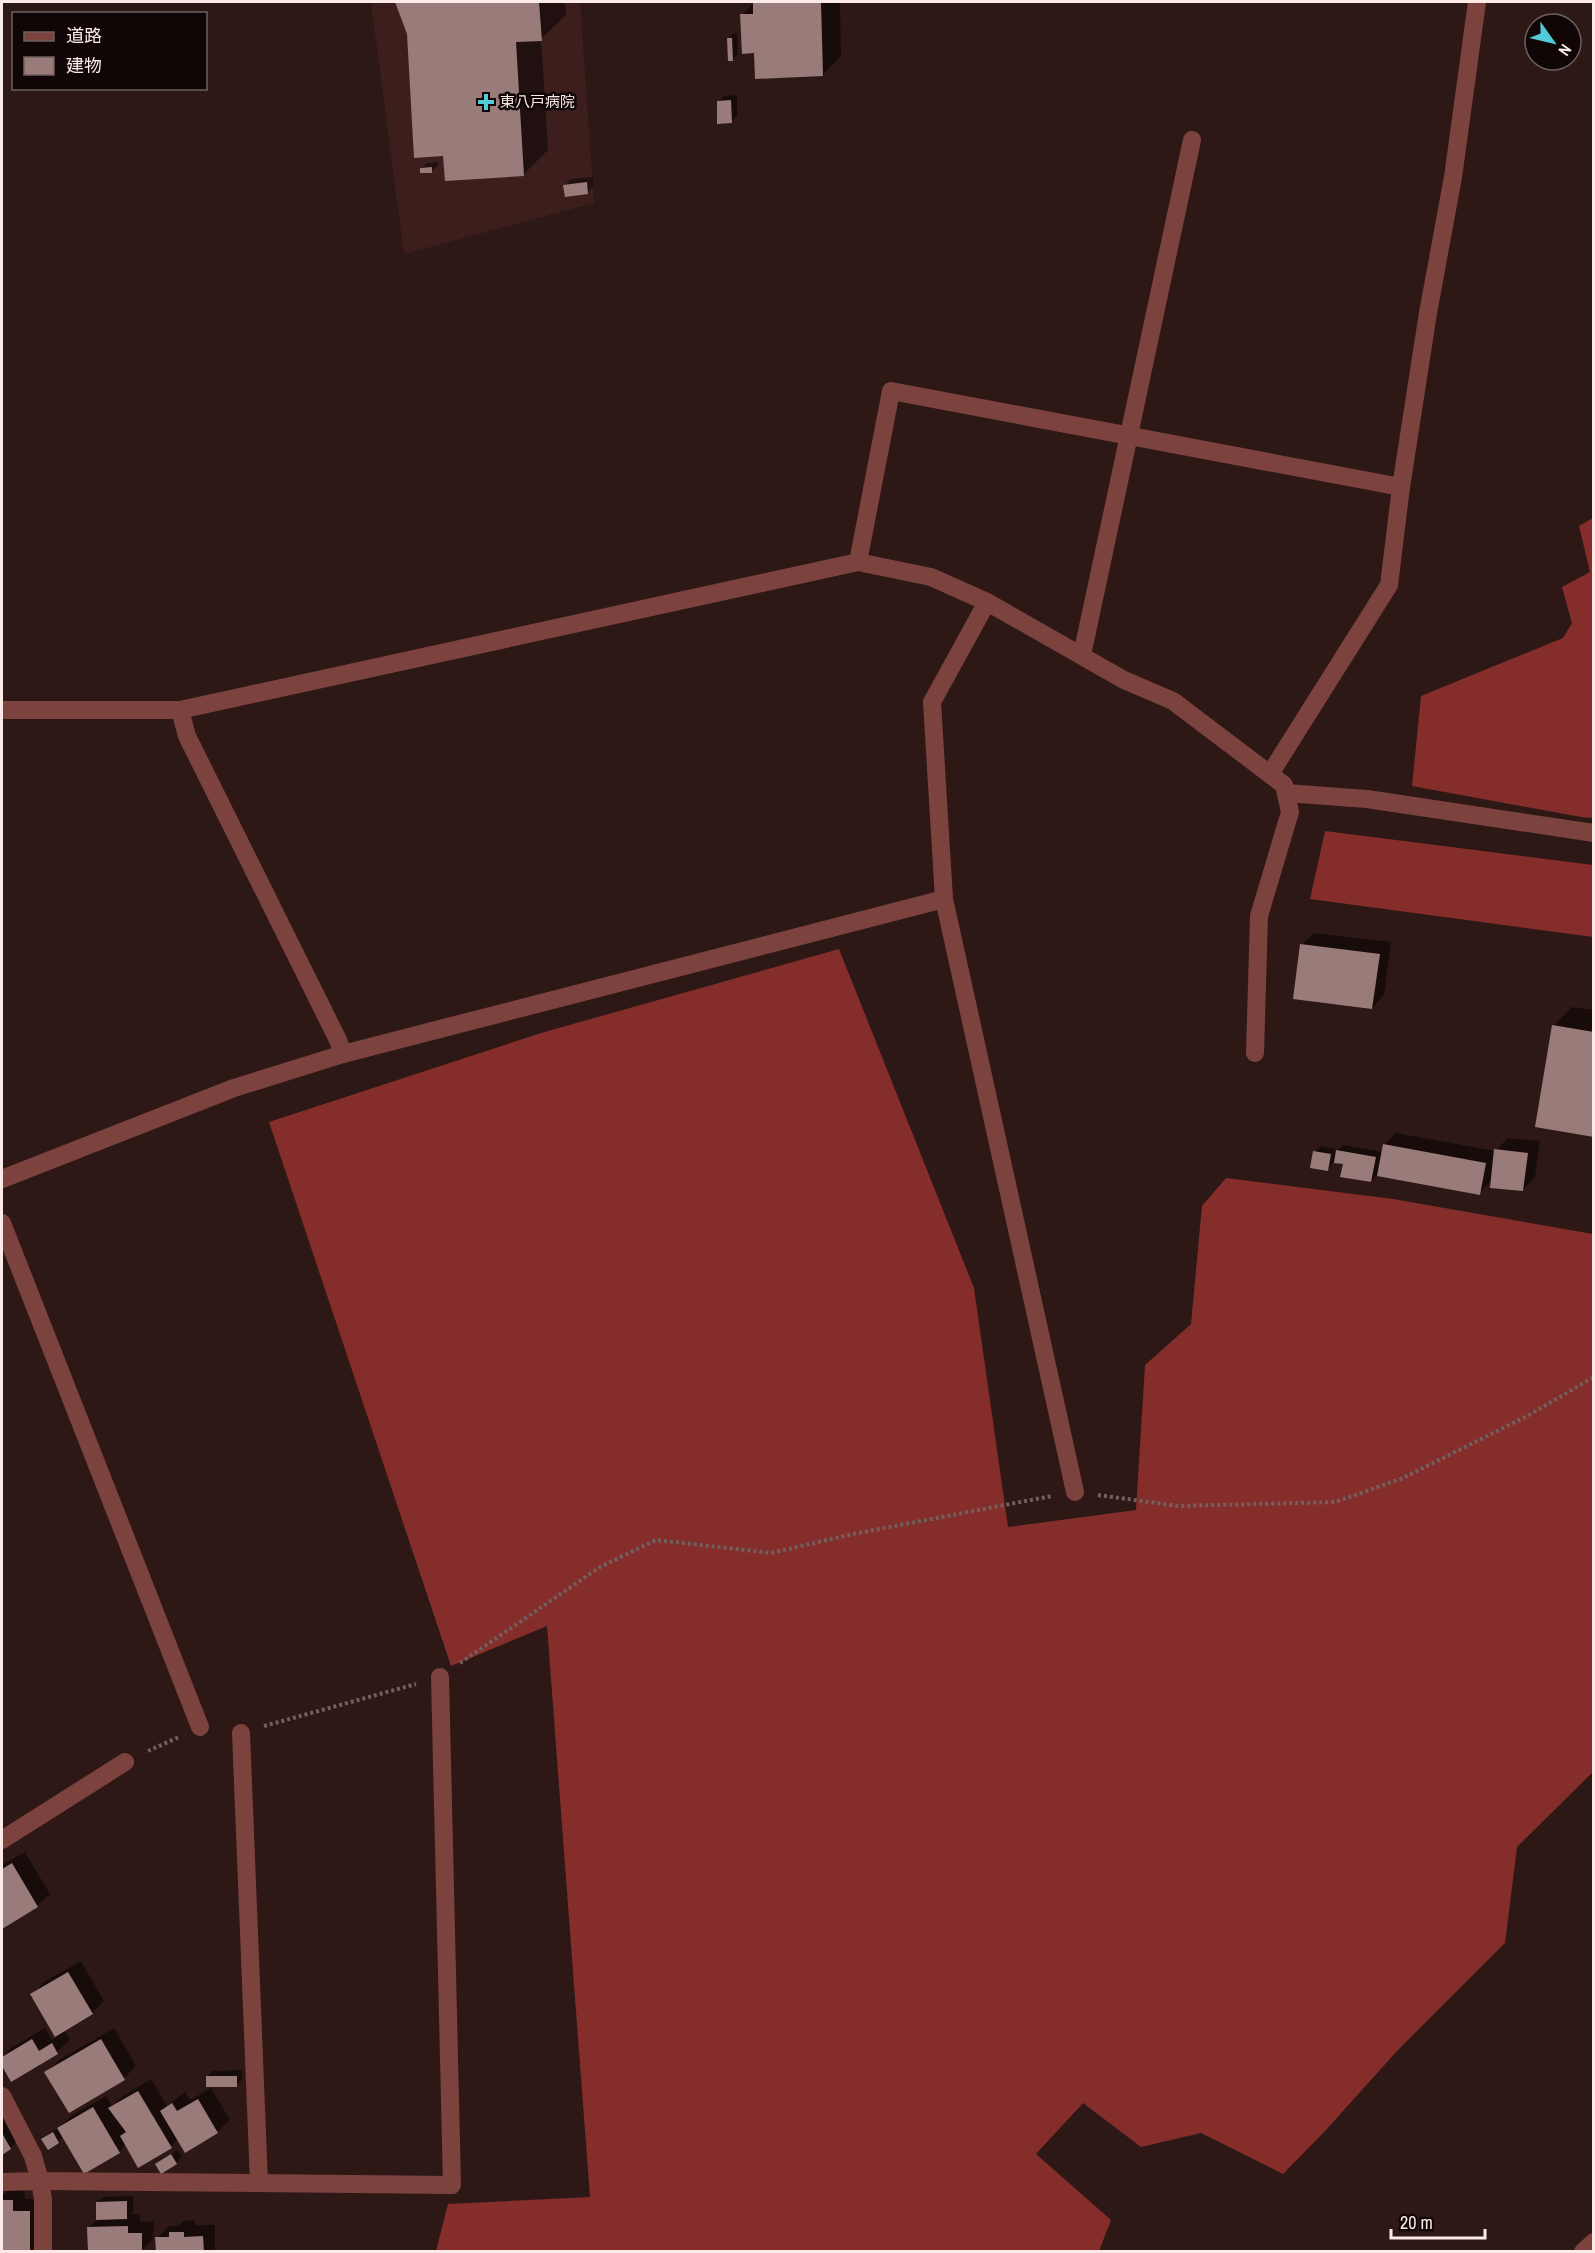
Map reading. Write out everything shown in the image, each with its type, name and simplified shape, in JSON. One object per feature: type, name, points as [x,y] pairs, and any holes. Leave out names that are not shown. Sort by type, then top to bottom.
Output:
[{"type":"street","points":[[1270,774],[1389,585],[1401,487],[1428,313],[1453,177],[1477,2]]},
{"type":"street","points":[[1082,655],[1192,140]]},
{"type":"street","points":[[858,562],[891,391],[1401,487]]},
{"type":"street","points":[[2,710],[180,710],[858,562],[932,577],[987,602],[1124,680],[1173,701],[1284,785],[1290,812],[1258,916],[1255,1053]]},
{"type":"street","points":[[987,602],[932,702],[944,899],[1075,1492]]},
{"type":"street","points":[[180,710],[187,736],[343,1054]]},
{"type":"street","points":[[1286,794],[1367,799],[1593,833]]},
{"type":"street","points":[[2,1179],[234,1088],[343,1054],[944,899]]},
{"type":"street","points":[[2,1223],[200,1727]]},
{"type":"street","points":[[2,2182],[452,2185],[440,1677]]},
{"type":"street","points":[[241,1732],[259,2183]]},
{"type":"street","points":[[2,1840],[126,1762]]},
{"type":"street","points":[[2,2096],[33,2156],[40,2181],[43,2199],[43,2252]]},
{"type":"street","points":[[1582,2252],[1593,2242]]},
{"type":"path","points":[[241,1732],[440,1677],[600,1567],[656,1540],[771,1553],[853,1533],[1075,1492],[1178,1506],[1335,1502],[1402,1478],[1529,1415],[1593,1377]]},
{"type":"path","points":[[126,1762],[200,1727]]},
{"type":"shaded area","name":"東八戸病院","points":[[371,2],[580,2],[594,203],[404,254]]},
{"type":"shaded area","points":[[1593,518],[1593,818],[1412,786],[1421,696],[1563,638],[1572,623],[1562,587],[1590,572],[1579,526]]},
{"type":"shaded area","points":[[1325,831],[1593,865],[1593,937],[1310,899]]},
{"type":"shaded area","points":[[839,949],[974,1288],[1008,1527],[1136,1510],[1145,1365],[1191,1324],[1202,1206],[1226,1178],[1393,1199],[1593,1234],[1593,1772],[1517,1847],[1505,1943],[1397,2051],[1283,2174],[1201,2133],[1141,2147],[1083,2103],[1036,2154],[1111,2220],[1099,2251],[436,2251],[448,2204],[590,2197],[547,1626],[451,1666],[269,1122],[541,1033]]},
{"type":"building","points":[[395,2],[539,2],[542,41],[516,42],[524,176],[445,181],[443,156],[414,158],[407,34]]},
{"type":"building","points":[[753,2],[821,2],[823,76],[755,79],[754,53],[742,54],[740,14],[753,14]]},
{"type":"building","points":[[727,38],[732,38],[733,61],[728,61]]},
{"type":"building","points":[[731,100],[732,123],[717,124],[717,101]]},
{"type":"building","points":[[432,167],[432,173],[420,173],[420,168]]},
{"type":"building","points":[[587,182],[588,194],[565,197],[563,185]]},
{"type":"building","points":[[1300,944],[1380,954],[1372,1009],[1293,999]]},
{"type":"building","points":[[1552,1025],[1594,1032],[1594,1137],[1535,1127]]},
{"type":"building","points":[[1383,1144],[1486,1163],[1480,1195],[1377,1176]]},
{"type":"building","points":[[1494,1149],[1528,1153],[1523,1191],[1490,1188]]},
{"type":"building","points":[[1336,1150],[1376,1157],[1371,1182],[1340,1177],[1343,1164],[1334,1163]]},
{"type":"building","points":[[1313,1151],[1331,1154],[1328,1171],[1310,1168]]},
{"type":"building","points":[[12,1863],[38,1907],[2,1929],[2,1869]]},
{"type":"building","points":[[68,1972],[93,2014],[55,2037],[30,1994]]},
{"type":"building","points":[[32,2039],[39,2051],[52,2043],[58,2054],[11,2082],[2,2066],[2,2057]]},
{"type":"building","points":[[101,2039],[125,2080],[69,2113],[44,2072]]},
{"type":"building","points":[[206,2076],[237,2076],[237,2087],[206,2087]]},
{"type":"building","points":[[138,2091],[172,2148],[138,2168],[120,2136],[126,2132],[108,2108]]},
{"type":"building","points":[[198,2099],[218,2133],[185,2153],[160,2111],[172,2103],[177,2111]]},
{"type":"building","points":[[93,2107],[120,2153],[84,2174],[57,2128]]},
{"type":"building","points":[[53,2132],[59,2143],[48,2150],[41,2139]]},
{"type":"building","points":[[2,2133],[11,2149],[2,2155]]},
{"type":"building","points":[[171,2154],[177,2164],[161,2174],[155,2164]]},
{"type":"building","points":[[2,2200],[13,2200],[13,2211],[30,2211],[30,2252],[2,2252]]},
{"type":"building","points":[[127,2201],[127,2219],[96,2220],[96,2202]]},
{"type":"building","points":[[128,2226],[128,2233],[142,2233],[142,2252],[88,2252],[87,2227]]},
{"type":"building","points":[[169,2232],[184,2232],[184,2237],[203,2236],[204,2252],[156,2252],[155,2237],[169,2237]]},
{"type":"place","name":"東八戸病院","points":[[486,102]]}]
